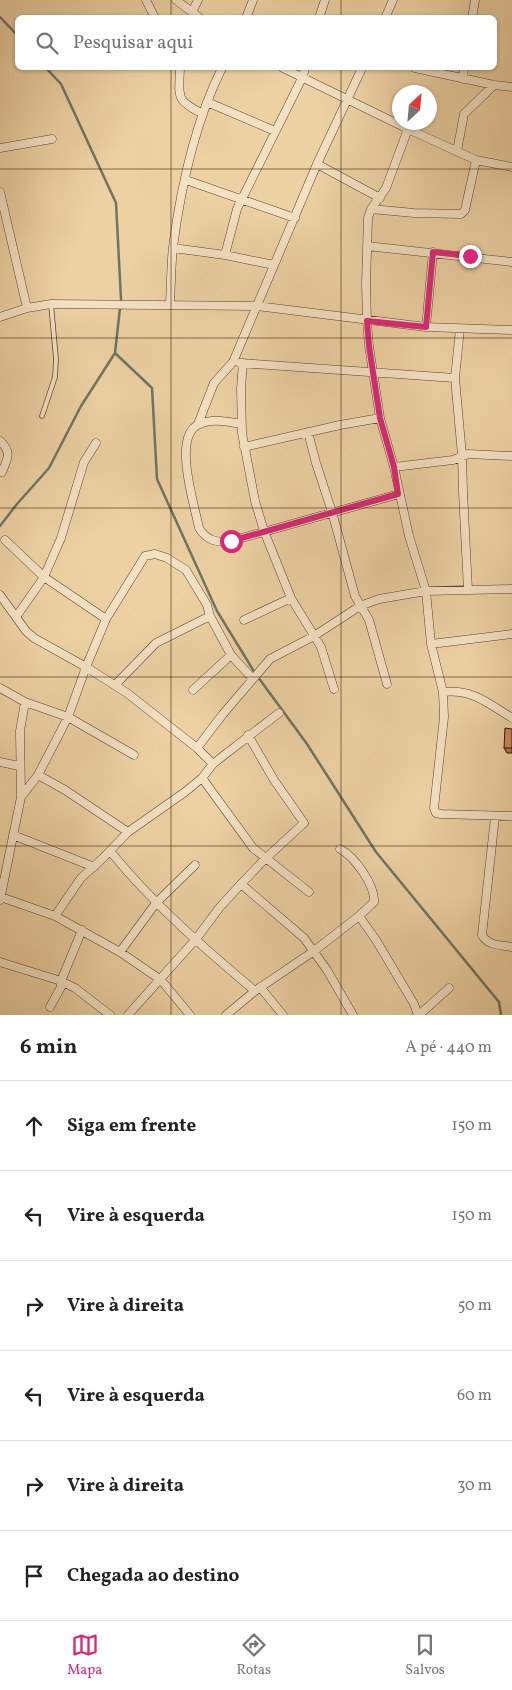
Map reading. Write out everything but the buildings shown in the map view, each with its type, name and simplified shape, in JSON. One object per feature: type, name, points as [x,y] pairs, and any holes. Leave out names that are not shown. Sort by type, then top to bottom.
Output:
[{"type":"street","points":[[146,0],[154,15]]},
{"type":"street","points":[[176,0],[196,15]]},
{"type":"street","points":[[192,12],[198,0]]},
{"type":"street","points":[[247,15],[253,0]]},
{"type":"street","points":[[321,15],[325,0]]},
{"type":"street","points":[[386,15],[393,0]]},
{"type":"street","points":[[473,15],[476,0]]},
{"type":"street","points":[[180,70],[182,101],[203,114]]},
{"type":"street","points":[[170,304],[173,248],[186,180],[203,114],[221,70]]},
{"type":"street","points":[[288,70],[392,121]]},
{"type":"street","points":[[225,255],[242,199],[304,70]]},
{"type":"street","points":[[361,70],[317,164],[233,362],[214,383],[198,424],[186,440],[185,458],[199,528],[209,539],[221,542],[231,541],[264,530],[398,494]]},
{"type":"street","points":[[424,70],[512,87]]},
{"type":"street","points":[[463,79],[464,70]]},
{"type":"street","points":[[457,151],[464,114],[494,85]]},
{"type":"street","points":[[207,102],[274,131]]},
{"type":"street","points":[[408,130],[390,179],[380,198],[371,209],[367,227],[367,321],[380,418],[394,467],[398,494],[409,536],[426,591],[431,644],[443,692],[444,717],[434,806],[435,811],[441,814],[512,816]]},
{"type":"street","points":[[410,130],[476,160],[512,167]]},
{"type":"street","points":[[0,148],[52,139]]},
{"type":"street","points":[[371,209],[414,214],[461,214],[465,210],[476,160]]},
{"type":"street","points":[[317,164],[380,198]]},
{"type":"street","points":[[186,180],[295,218]]},
{"type":"street","points":[[0,192],[27,308]]},
{"type":"street","points":[[367,246],[512,262]]},
{"type":"street","points":[[173,248],[225,255],[274,265]]},
{"type":"street","points":[[426,327],[433,252]]},
{"type":"street","points":[[0,318],[27,308],[51,304],[257,306],[426,327],[512,330]]},
{"type":"street","points":[[460,329],[455,378],[462,455],[462,492],[468,590]]},
{"type":"street","points":[[233,362],[455,378]]},
{"type":"street","points":[[244,363],[241,388],[242,424],[244,447],[256,501],[264,530],[291,598],[321,647],[334,690]]},
{"type":"street","points":[[244,447],[380,418]]},
{"type":"street","points":[[198,424],[216,420],[242,424]]},
{"type":"street","points":[[308,432],[355,596],[369,620],[386,684]]},
{"type":"street","points":[[0,441],[8,451],[8,457],[2,472]]},
{"type":"street","points":[[16,617],[44,577],[61,538],[84,462],[96,442]]},
{"type":"street","points":[[394,467],[453,460],[462,455],[512,456]]},
{"type":"street","points":[[5,540],[44,577],[106,619]]},
{"type":"street","points":[[21,797],[38,775],[68,717],[106,619],[145,556],[155,554],[167,558],[186,570],[207,605],[210,616],[230,655],[253,677]]},
{"type":"street","points":[[197,748],[253,677],[272,658],[314,636],[360,606],[379,599],[426,591],[512,589]]},
{"type":"street","points":[[0,597],[26,631],[34,638],[115,685],[197,748],[213,764]]},
{"type":"street","points":[[244,620],[291,598]]},
{"type":"street","points":[[115,685],[156,642],[210,616]]},
{"type":"street","points":[[431,644],[512,634]]},
{"type":"street","points":[[193,690],[230,655]]},
{"type":"street","points":[[0,688],[25,702],[68,717],[134,755]]},
{"type":"street","points":[[443,692],[469,693],[512,718]]},
{"type":"street","points":[[25,702],[20,732],[19,766],[21,797],[0,898],[55,916],[120,952],[160,980],[190,1015]]},
{"type":"street","points":[[55,916],[81,878],[110,852],[128,832],[202,778],[213,764],[248,735],[279,713]]},
{"type":"street","points":[[128,1015],[196,939],[220,907],[241,884],[304,823],[274,780],[248,735]]},
{"type":"street","points":[[0,762],[19,766]]},
{"type":"street","points":[[38,775],[65,790],[128,832]]},
{"type":"street","points":[[202,778],[253,848],[310,892]]},
{"type":"street","points":[[495,817],[482,935],[484,941],[489,944],[512,947]]},
{"type":"street","points":[[12,835],[94,867]]},
{"type":"street","points":[[226,1015],[258,989],[314,951],[374,902],[367,880],[356,862],[340,849]]},
{"type":"street","points":[[110,852],[156,903],[196,939],[258,989],[283,1015]]},
{"type":"street","points":[[120,952],[156,903],[194,865]]},
{"type":"street","points":[[241,884],[304,938],[353,1015]]},
{"type":"street","points":[[359,916],[376,940],[419,1015],[448,988]]},
{"type":"street","points":[[50,1007],[61,987],[61,981],[82,930]]},
{"type":"street","points":[[0,962],[61,981],[75,988],[110,1015]]},
{"type":"lane","points":[[42,416],[55,377],[56,359],[51,304]]},
{"type":"waterway","points":[[0,17],[15,33]]},
{"type":"waterway","points":[[48,70],[61,84],[116,203],[121,299],[115,353],[152,388],[157,479],[217,611],[255,673]]},
{"type":"waterway","points":[[0,526],[49,468],[81,406],[115,353]]},
{"type":"waterway","points":[[258,677],[307,744],[376,852],[499,1002],[501,1015]]},
{"type":"route","points":[[231,541],[264,530],[398,494],[394,467],[380,418],[367,321],[426,327],[433,252],[470,256]]}]
